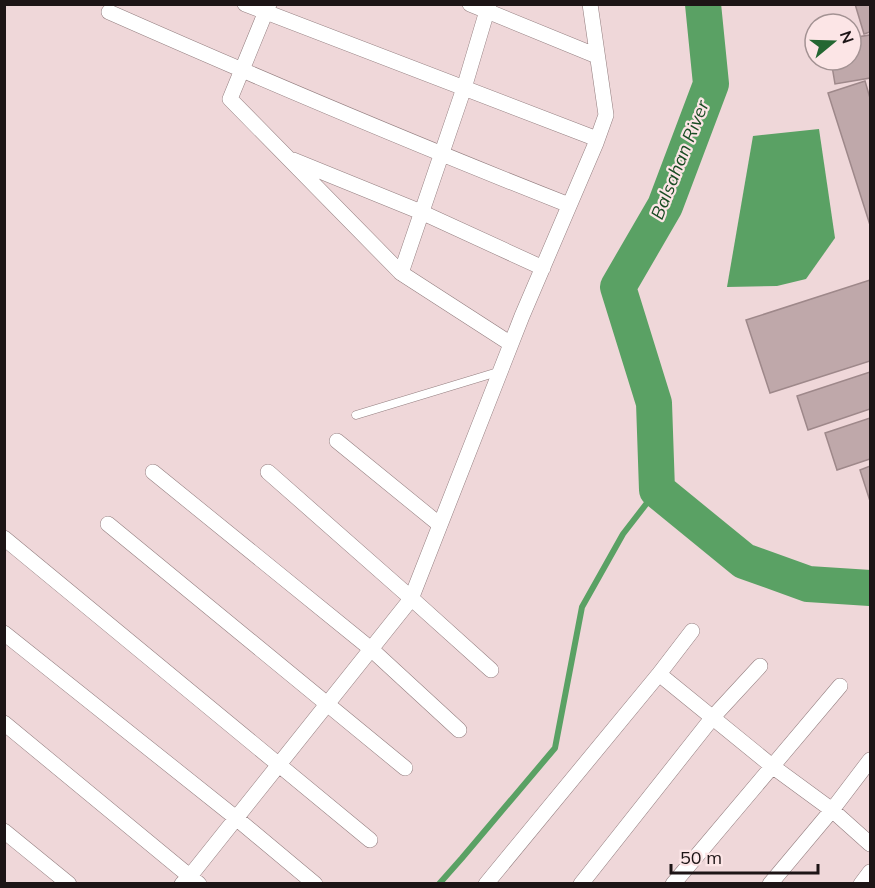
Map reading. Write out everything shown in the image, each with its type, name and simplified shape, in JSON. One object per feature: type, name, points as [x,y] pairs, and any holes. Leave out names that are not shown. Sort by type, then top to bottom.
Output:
[{"type":"street","points":[[245,4],[268,9],[597,139]]},
{"type":"street","points":[[470,4],[488,8],[597,56]]},
{"type":"street","points":[[4,723],[190,881],[236,818],[411,598],[511,344],[606,115],[590,4]]},
{"type":"street","points":[[401,273],[464,88],[488,8]]},
{"type":"street","points":[[268,9],[230,99],[401,273],[511,344]]},
{"type":"street","points":[[109,12],[242,71],[569,205]]},
{"type":"street","points":[[288,158],[421,212],[543,268]]},
{"type":"street","points":[[337,441],[440,525]]},
{"type":"street","points":[[153,472],[371,649],[459,730]]},
{"type":"street","points":[[268,472],[491,670]]},
{"type":"street","points":[[108,524],[405,768]]},
{"type":"street","points":[[4,538],[370,840]]},
{"type":"street","points":[[486,884],[692,631]]},
{"type":"street","points":[[4,633],[315,884]]},
{"type":"street","points":[[581,884],[713,717],[760,666]]},
{"type":"street","points":[[659,674],[772,766],[832,810],[870,844]]},
{"type":"street","points":[[673,884],[840,686]]},
{"type":"street","points":[[770,884],[832,810],[870,760]]},
{"type":"street","points":[[4,831],[69,884]]},
{"type":"street","points":[[861,884],[870,872]]},
{"type":"lane","points":[[356,415],[501,371]]},
{"type":"shaded area","points":[[819,129],[835,238],[806,279],[777,286],[727,287],[753,136]]},
{"type":"building","points":[[855,4],[870,4],[870,32],[864,34],[863,12],[857,12]]},
{"type":"building","points":[[870,35],[870,78],[835,84],[833,72],[863,72],[863,36]]},
{"type":"building","points":[[865,81],[870,98],[870,225],[828,93]]},
{"type":"building","points":[[870,280],[870,361],[770,393],[746,320]]},
{"type":"building","points":[[870,372],[870,409],[808,430],[797,396]]},
{"type":"building","points":[[870,418],[870,459],[837,470],[825,433]]},
{"type":"building","points":[[870,466],[870,501],[860,470]]},
{"type":"waterway","name":"Balsahan River","points":[[703,4],[711,84],[665,206],[618,287],[654,403],[657,490],[744,561],[808,584],[870,588]]},
{"type":"waterway","points":[[439,884],[555,748],[582,607],[623,534],[657,490]]}]
